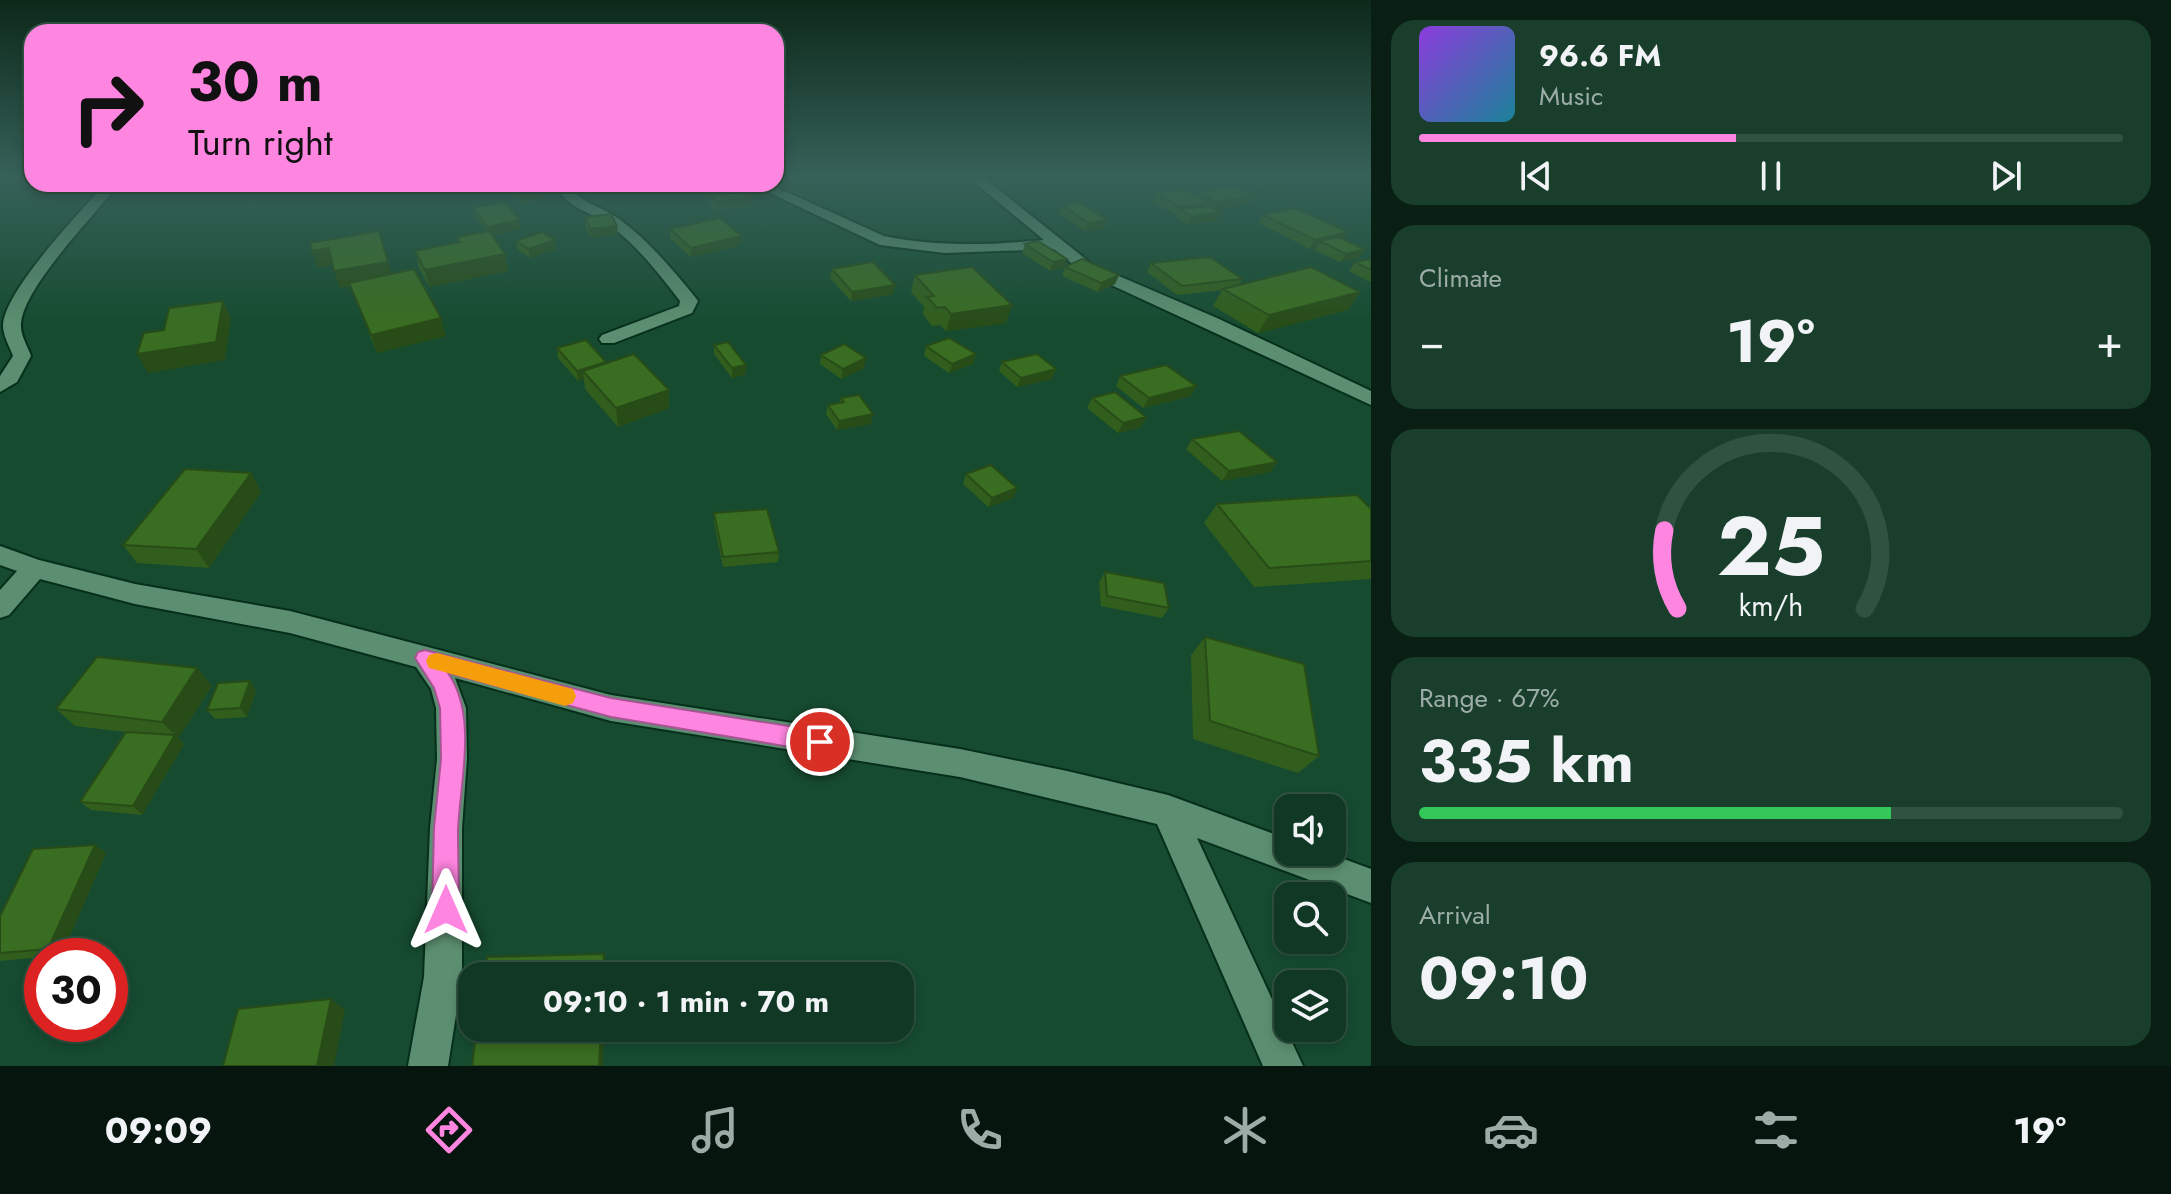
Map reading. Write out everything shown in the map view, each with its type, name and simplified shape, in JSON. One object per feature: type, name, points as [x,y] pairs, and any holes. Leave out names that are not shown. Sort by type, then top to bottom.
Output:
[{"type":"street","points":[[0,386],[10,378],[22,356],[11,325],[16,307],[77,227]]},
{"type":"street","points":[[608,339],[686,309],[689,301],[664,269],[619,227]]},
{"type":"street","points":[[851,227],[896,244],[988,247],[1055,244]]},
{"type":"street","points":[[1037,227],[1087,268],[1211,322],[1371,399]]},
{"type":"street","points":[[0,555],[35,568],[135,594],[290,622],[611,708],[960,763],[1168,811],[1371,886]]},
{"type":"street","points":[[0,608],[35,568]]},
{"type":"street","points":[[425,658],[444,685],[451,708],[452,759],[446,828],[443,977],[428,1066]]},
{"type":"street","points":[[1168,811],[1283,1066]]},
{"type":"building","points":[[730,227],[741,236],[691,248],[670,229]]},
{"type":"building","points":[[1287,227],[1336,227],[1348,232],[1315,240]]},
{"type":"building","points":[[379,231],[388,262],[334,271],[329,248],[312,251],[310,243]]},
{"type":"building","points":[[489,231],[505,254],[425,270],[415,251],[460,242],[457,237]]},
{"type":"building","points":[[542,232],[555,240],[529,249],[516,241]]},
{"type":"building","points":[[1338,237],[1365,249],[1346,254],[1320,241]]},
{"type":"building","points":[[1038,241],[1067,259],[1053,262],[1025,244]]},
{"type":"building","points":[[1210,257],[1242,279],[1182,286],[1151,263]]},
{"type":"building","points":[[1082,259],[1119,275],[1101,283],[1065,267]]},
{"type":"building","points":[[1371,259],[1371,270],[1355,262]]},
{"type":"building","points":[[873,262],[895,285],[852,292],[832,269]]},
{"type":"building","points":[[972,267],[1012,305],[951,314],[945,307],[937,308],[927,297],[934,296],[915,275]]},
{"type":"building","points":[[1311,267],[1360,292],[1269,315],[1223,289]]},
{"type":"building","points":[[414,269],[441,318],[371,335],[349,283]]},
{"type":"building","points":[[223,301],[216,342],[137,354],[144,333],[164,330],[169,308]]},
{"type":"building","points":[[949,338],[976,354],[952,364],[926,346]]},
{"type":"building","points":[[586,340],[606,362],[577,371],[557,348]]},
{"type":"building","points":[[728,342],[746,365],[732,368],[714,345]]},
{"type":"building","points":[[844,344],[866,358],[843,369],[821,355]]},
{"type":"building","points":[[634,354],[669,390],[616,408],[583,371]]},
{"type":"building","points":[[1037,354],[1056,369],[1021,378],[1002,362]]},
{"type":"building","points":[[1166,365],[1196,386],[1149,398],[1120,376]]},
{"type":"building","points":[[1115,392],[1146,417],[1123,423],[1092,398]]},
{"type":"building","points":[[859,395],[873,414],[839,421],[828,405],[844,402],[841,398]]},
{"type":"building","points":[[1239,431],[1277,462],[1229,471],[1192,439]]},
{"type":"building","points":[[991,465],[1017,488],[992,498],[966,474]]},
{"type":"building","points":[[185,469],[251,473],[196,549],[123,545]]},
{"type":"building","points":[[1357,495],[1371,509],[1371,561],[1269,568],[1217,504]]},
{"type":"building","points":[[767,509],[779,552],[723,557],[714,513]]},
{"type":"building","points":[[1105,572],[1164,583],[1169,608],[1107,596]]},
{"type":"building","points":[[1205,637],[1304,664],[1319,756],[1210,721]]},
{"type":"building","points":[[97,657],[197,668],[162,722],[56,709]]},
{"type":"building","points":[[250,681],[240,708],[207,710],[218,683]]},
{"type":"building","points":[[126,732],[175,735],[133,806],[80,802]]},
{"type":"building","points":[[95,845],[53,938],[24,938],[24,951],[0,953],[0,916],[33,849]]},
{"type":"building","points":[[604,954],[604,962],[486,962],[487,957]]},
{"type":"building","points":[[331,999],[317,1066],[223,1066],[238,1009]]},
{"type":"building","points":[[475,1042],[600,1042],[599,1066],[472,1066]]},
{"type":"slow traffic","points":[[437,661],[565,696]]},
{"type":"route","points":[[446,910],[451,708],[444,685],[425,658],[611,708],[820,742]]}]
